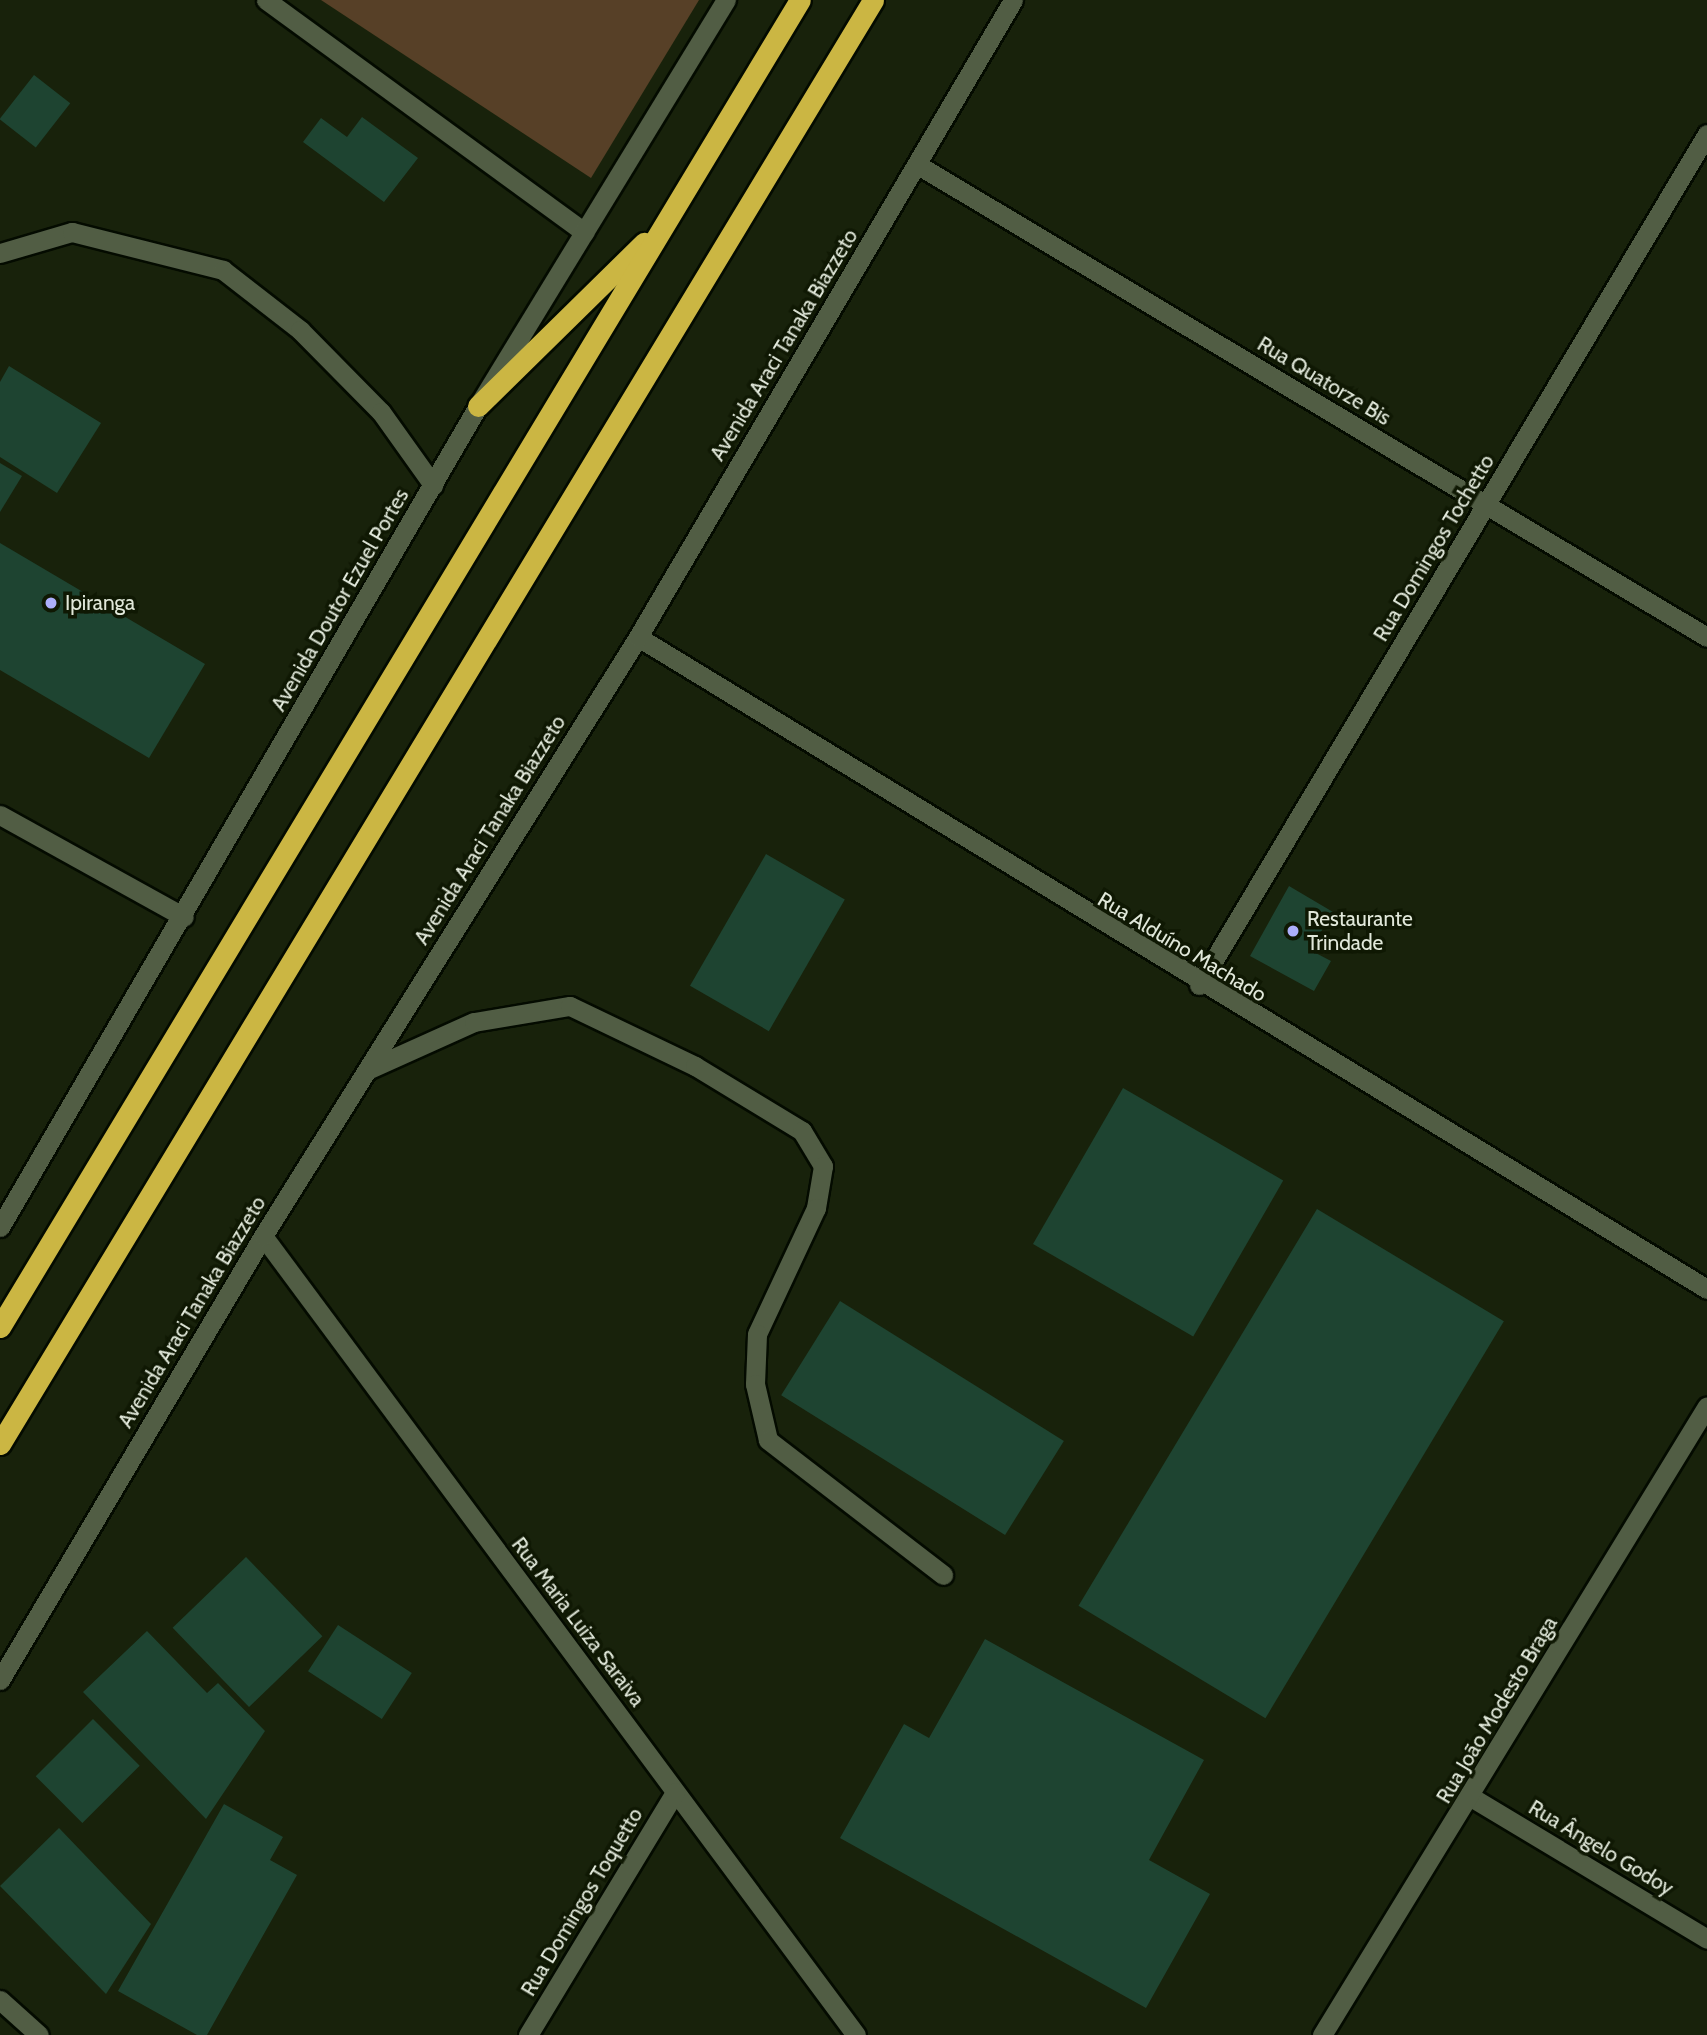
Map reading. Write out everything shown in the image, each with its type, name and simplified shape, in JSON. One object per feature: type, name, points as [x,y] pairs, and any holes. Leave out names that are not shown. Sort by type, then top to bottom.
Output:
[{"type":"highway","points":[[0,1327],[800,0]]},
{"type":"highway","points":[[0,1444],[873,0]]},
{"type":"highway","points":[[478,406],[665,222]]},
{"type":"street","points":[[266,0],[584,232]]},
{"type":"street","name":"Avenida Doutor Ezuel Portes","points":[[0,1227],[184,917],[478,406],[726,0]]},
{"type":"street","name":"Avenida Araci Tanaka Biazzeto","points":[[0,1679],[263,1236],[638,636],[1013,0]]},
{"type":"street","name":"Rua Domingos Tochetto","points":[[1199,985],[1707,134]]},
{"type":"street","name":"Rua Quatorze Bis","points":[[918,165],[1707,637]]},
{"type":"street","points":[[0,253],[72,232],[223,270],[300,331],[381,412],[433,485]]},
{"type":"street","name":"Rua Alduíno Machado","points":[[638,636],[1199,985],[1707,1289]]},
{"type":"street","points":[[0,815],[184,917]]},
{"type":"street","points":[[367,1070],[474,1021],[570,1006],[695,1066],[802,1131],[823,1166],[816,1208],[757,1334],[755,1384],[768,1440],[943,1575]]},
{"type":"street","name":"Rua Maria Luiza Saraiva","points":[[263,1236],[856,2035]]},
{"type":"street","name":"Rua João Modesto Braga","points":[[1322,2035],[1471,1797],[1707,1406]]},
{"type":"street","name":"Rua Domingos Toquetto","points":[[528,2035],[675,1792]]},
{"type":"street","name":"Rua Ângelo Godoy","points":[[1471,1797],[1707,1939]]},
{"type":"street","points":[[0,2000],[39,2035]]},
{"type":"shaded area","points":[[321,0],[699,0],[591,178]]},
{"type":"building","points":[[34,75],[70,103],[36,147],[0,120]]},
{"type":"building","points":[[362,117],[418,158],[384,202],[303,142],[321,118],[347,137]]},
{"type":"building","points":[[9,366],[101,423],[57,493],[0,457],[0,382]]},
{"type":"building","points":[[0,463],[22,476],[0,512]]},
{"type":"building","name":"Ipiranga","points":[[0,543],[205,664],[149,758],[0,670]]},
{"type":"building","points":[[766,854],[845,900],[769,1031],[690,986]]},
{"type":"building","name":"Restaurante Trindade","points":[[1289,886],[1333,912],[1310,950],[1331,961],[1314,991],[1250,956]]},
{"type":"building","points":[[1123,1088],[1283,1180],[1193,1336],[1033,1244]]},
{"type":"building","points":[[1317,1209],[1504,1321],[1265,1718],[1079,1606]]},
{"type":"building","points":[[840,1301],[1064,1441],[1005,1535],[781,1395]]},
{"type":"building","points":[[246,1557],[322,1636],[249,1707],[173,1628]]},
{"type":"building","points":[[338,1625],[412,1673],[382,1719],[308,1671]]},
{"type":"building","points":[[147,1631],[207,1693],[218,1683],[265,1731],[206,1819],[83,1692]]},
{"type":"building","points":[[985,1639],[1204,1760],[1149,1860],[1210,1894],[1146,2008],[840,1838],[904,1724],[929,1738]]},
{"type":"building","points":[[93,1719],[140,1766],[82,1823],[36,1776]]},
{"type":"building","points":[[224,1804],[283,1837],[270,1860],[297,1875],[207,2035],[197,2035],[118,1991]]},
{"type":"building","points":[[59,1828],[151,1924],[106,1994],[0,1886]]},
{"type":"place","name":"Ipiranga","points":[[51,603]]},
{"type":"place","name":"Restaurante Trindade","points":[[1293,931]]}]
